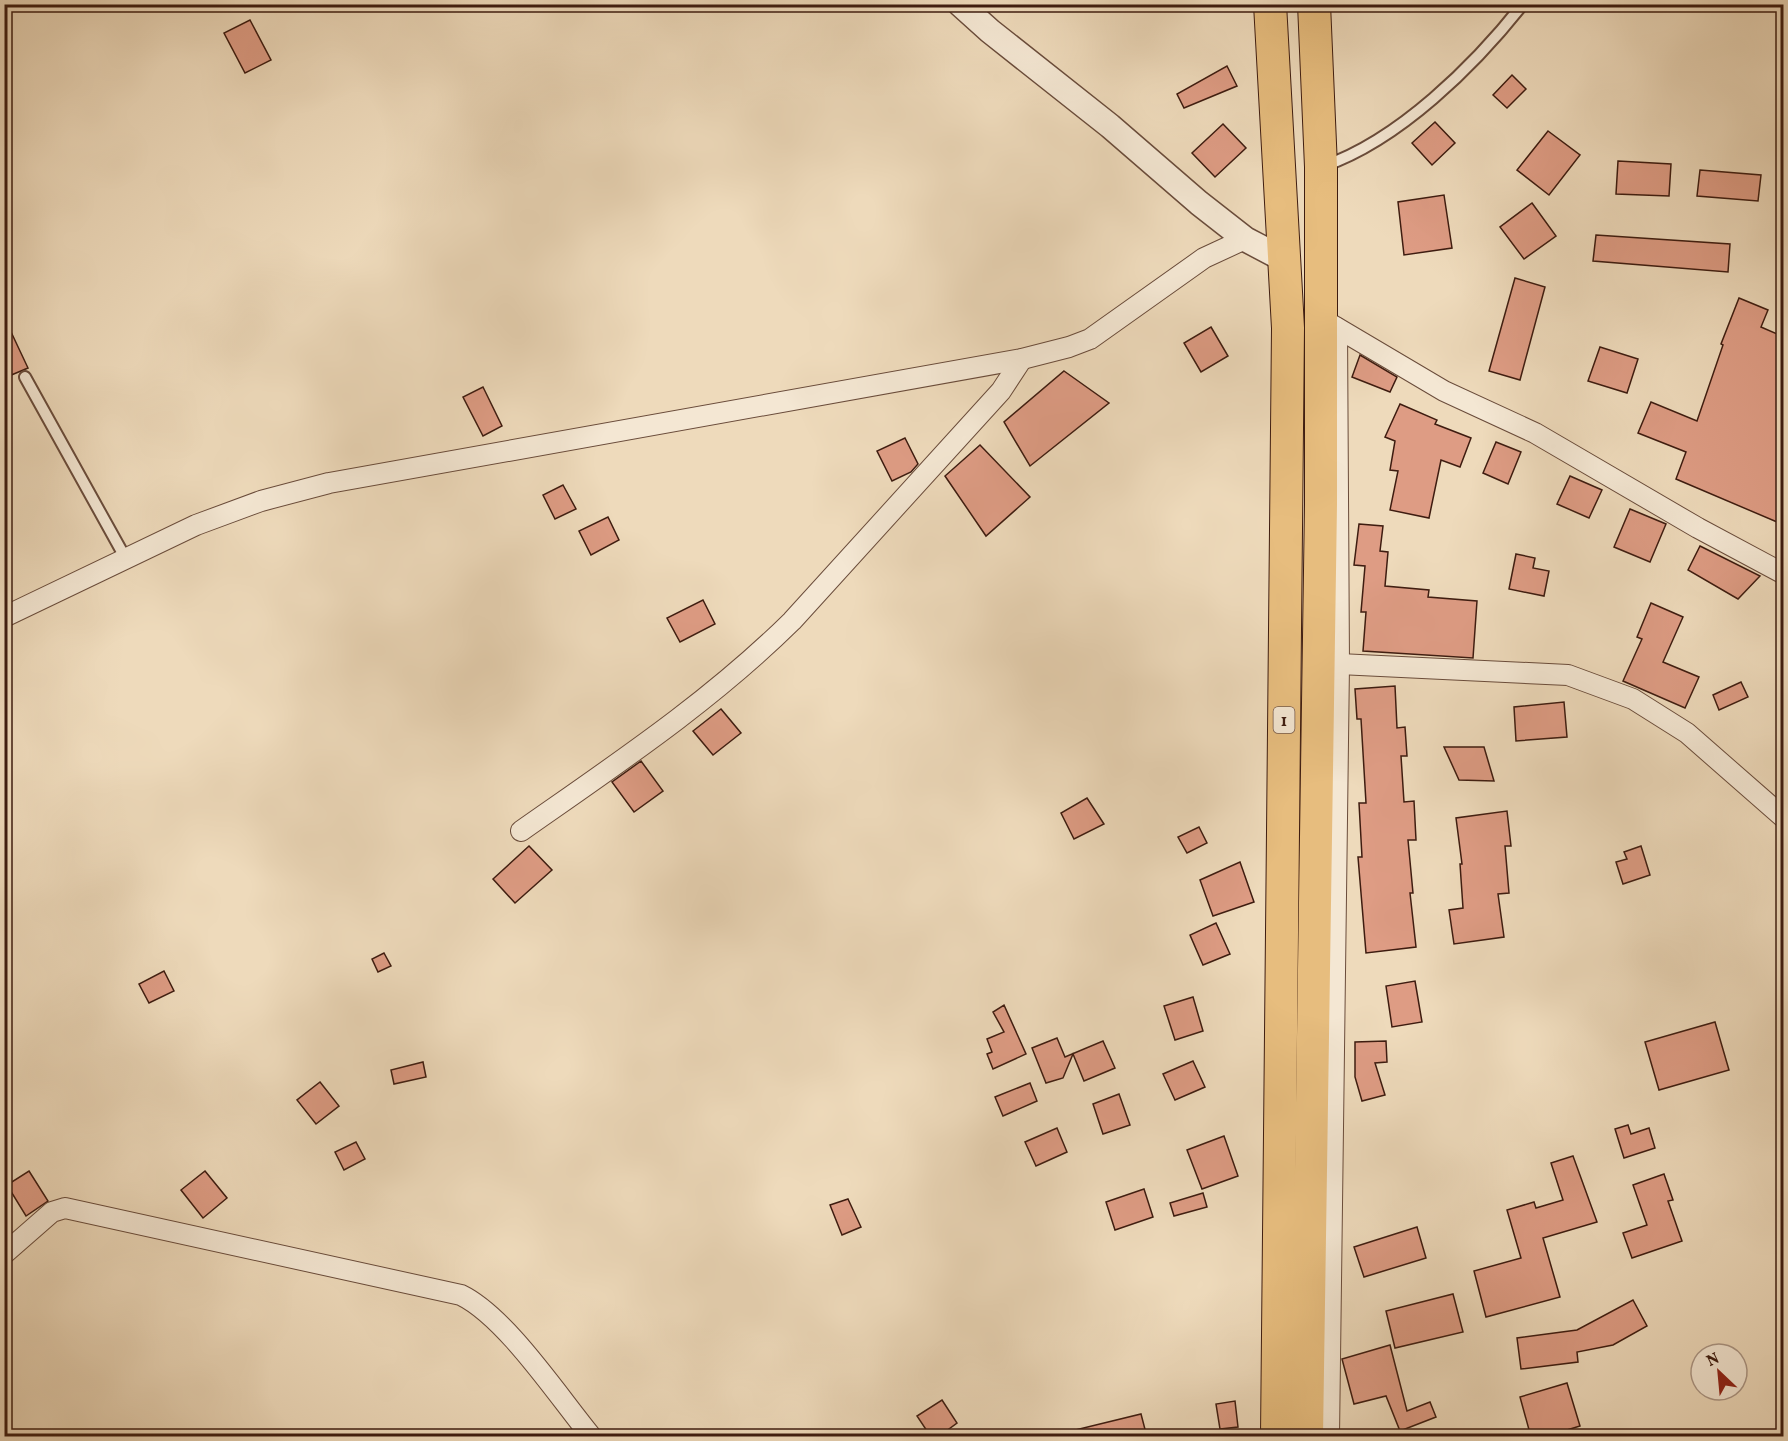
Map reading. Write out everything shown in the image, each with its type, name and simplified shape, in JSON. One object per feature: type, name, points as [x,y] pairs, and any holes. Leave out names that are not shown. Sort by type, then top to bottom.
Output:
[{"type":"main road","name":"1","points":[[1270,4],[1288,328],[1277,1437]]},
{"type":"main road","name":"1","points":[[1307,1437],[1321,504],[1329,323],[1314,4]]},
{"type":"street","points":[[960,4],[1245,238],[1285,260]]},
{"type":"street","points":[[4,617],[196,525],[261,501],[329,483],[1022,359],[1069,347],[1089,339],[1204,258],[1245,238]]},
{"type":"street","points":[[1329,323],[1444,391],[1535,433],[1698,528],[1784,574]]},
{"type":"street","points":[[1329,323],[1338,664],[1329,1437]]},
{"type":"street","points":[[521,831],[671,727],[756,656],[792,621],[1001,391],[1022,359]]},
{"type":"street","points":[[1338,664],[1568,675],[1634,699],[1688,733],[1784,818]]},
{"type":"street","points":[[4,1254],[52,1212],[65,1208],[462,1295],[479,1304],[499,1323],[591,1437]]},
{"type":"lane","points":[[1321,167],[1350,157],[1388,134],[1453,80],[1523,4]]},
{"type":"lane","points":[[26,377],[126,559]]},
{"type":"building","points":[[250,20],[271,60],[245,73],[224,33]]},
{"type":"building","points":[[1227,66],[1237,86],[1184,108],[1177,94]]},
{"type":"building","points":[[1512,75],[1526,89],[1507,108],[1493,95]]},
{"type":"building","points":[[1435,122],[1455,143],[1432,165],[1412,143]]},
{"type":"building","points":[[1223,124],[1246,148],[1215,177],[1192,153]]},
{"type":"building","points":[[1548,131],[1580,155],[1549,195],[1517,170]]},
{"type":"building","points":[[1618,161],[1671,164],[1669,196],[1616,194]]},
{"type":"building","points":[[1700,170],[1761,175],[1758,201],[1697,196]]},
{"type":"building","points":[[1444,195],[1452,248],[1404,255],[1398,202]]},
{"type":"building","points":[[1532,203],[1556,236],[1524,259],[1500,227]]},
{"type":"building","points":[[1596,235],[1730,244],[1728,272],[1593,261]]},
{"type":"building","points":[[1515,278],[1545,287],[1520,380],[1489,371]]},
{"type":"building","points":[[1739,298],[1768,310],[1761,327],[1784,337],[1784,506],[1777,522],[1676,479],[1686,452],[1638,433],[1651,402],[1697,421],[1723,345],[1721,344]]},
{"type":"building","points":[[4,317],[28,368],[9,376],[4,366]]},
{"type":"building","points":[[1211,327],[1228,356],[1201,372],[1184,343]]},
{"type":"building","points":[[1600,347],[1638,359],[1627,393],[1588,381]]},
{"type":"building","points":[[1360,355],[1397,377],[1390,392],[1352,377]]},
{"type":"building","points":[[1064,371],[1109,403],[1030,466],[1004,422]]},
{"type":"building","points":[[483,387],[502,426],[483,436],[463,397]]},
{"type":"building","points":[[1400,404],[1437,420],[1435,424],[1471,438],[1460,467],[1441,460],[1429,518],[1390,510],[1398,471],[1390,470],[1395,441],[1385,437]]},
{"type":"building","points":[[905,438],[918,464],[911,472],[892,481],[877,451]]},
{"type":"building","points":[[1496,442],[1521,452],[1508,484],[1483,473]]},
{"type":"building","points":[[980,445],[1030,497],[986,536],[945,476]]},
{"type":"building","points":[[1570,476],[1602,490],[1589,518],[1557,504]]},
{"type":"building","points":[[563,485],[576,509],[555,519],[543,495]]},
{"type":"building","points":[[1630,509],[1666,524],[1650,562],[1614,547]]},
{"type":"building","points":[[608,517],[619,540],[591,555],[579,531]]},
{"type":"building","points":[[1359,524],[1383,526],[1380,551],[1388,552],[1385,586],[1429,590],[1428,597],[1477,601],[1473,658],[1363,651],[1366,612],[1361,612],[1365,566],[1354,565]]},
{"type":"building","points":[[1700,546],[1760,576],[1738,599],[1688,570]]},
{"type":"building","points":[[1516,554],[1535,558],[1533,568],[1549,571],[1544,596],[1509,589]]},
{"type":"building","points":[[703,600],[715,624],[680,642],[667,618]]},
{"type":"building","points":[[1651,603],[1683,617],[1663,662],[1699,677],[1685,708],[1623,681],[1642,639],[1637,637]]},
{"type":"building","points":[[1741,682],[1748,697],[1719,710],[1713,695]]},
{"type":"building","points":[[1395,686],[1397,728],[1405,727],[1407,756],[1401,756],[1404,802],[1414,801],[1416,840],[1408,840],[1413,893],[1410,893],[1416,947],[1366,953],[1358,857],[1362,857],[1359,803],[1366,803],[1361,719],[1357,719],[1355,689]]},
{"type":"building","points":[[1564,702],[1567,737],[1516,741],[1514,707]]},
{"type":"building","points":[[721,709],[741,733],[713,755],[693,731]]},
{"type":"building","points":[[1444,747],[1484,747],[1494,781],[1459,780]]},
{"type":"building","points":[[641,761],[663,791],[634,812],[612,782]]},
{"type":"building","points":[[1087,798],[1104,824],[1074,839],[1061,813]]},
{"type":"building","points":[[1507,811],[1511,846],[1505,846],[1509,893],[1498,894],[1504,937],[1454,944],[1449,910],[1463,908],[1460,864],[1462,864],[1456,818]]},
{"type":"building","points":[[1199,827],[1207,843],[1187,853],[1178,837]]},
{"type":"building","points":[[529,846],[552,870],[515,903],[493,879]]},
{"type":"building","points":[[1641,846],[1650,875],[1623,884],[1616,862],[1627,859],[1624,852]]},
{"type":"building","points":[[1240,862],[1254,902],[1213,916],[1200,880]]},
{"type":"building","points":[[1216,923],[1230,954],[1203,965],[1190,935]]},
{"type":"building","points":[[384,953],[391,966],[378,972],[372,959]]},
{"type":"building","points":[[164,971],[174,991],[149,1003],[139,984]]},
{"type":"building","points":[[1415,981],[1422,1022],[1392,1027],[1386,986]]},
{"type":"building","points":[[1193,997],[1203,1031],[1175,1040],[1164,1006]]},
{"type":"building","points":[[1004,1005],[1026,1054],[993,1069],[987,1054],[992,1052],[987,1039],[1004,1032],[993,1012]]},
{"type":"building","points":[[1715,1022],[1729,1070],[1659,1090],[1645,1042]]},
{"type":"building","points":[[1057,1038],[1065,1057],[1103,1041],[1115,1068],[1084,1081],[1073,1054],[1063,1078],[1046,1083],[1032,1048]]},
{"type":"building","points":[[1386,1041],[1387,1062],[1375,1063],[1385,1095],[1362,1101],[1355,1077],[1355,1042]]},
{"type":"building","points":[[1193,1061],[1205,1087],[1175,1100],[1163,1074]]},
{"type":"building","points":[[423,1062],[426,1077],[394,1084],[391,1070]]},
{"type":"building","points":[[320,1082],[339,1106],[316,1124],[297,1100]]},
{"type":"building","points":[[1030,1083],[1037,1101],[1003,1116],[995,1097]]},
{"type":"building","points":[[1119,1094],[1130,1125],[1103,1134],[1093,1104]]},
{"type":"building","points":[[1628,1125],[1631,1134],[1649,1128],[1655,1148],[1624,1158],[1615,1129]]},
{"type":"building","points":[[1057,1128],[1067,1152],[1036,1166],[1025,1142]]},
{"type":"building","points":[[1224,1136],[1238,1176],[1202,1189],[1187,1150]]},
{"type":"building","points":[[356,1142],[365,1159],[344,1170],[335,1152]]},
{"type":"building","points":[[1573,1156],[1597,1222],[1543,1238],[1560,1297],[1486,1317],[1474,1271],[1521,1258],[1507,1210],[1534,1202],[1536,1208],[1563,1200],[1551,1163]]},
{"type":"building","points":[[29,1171],[48,1201],[26,1216],[7,1185]]},
{"type":"building","points":[[205,1171],[227,1198],[203,1218],[181,1190]]},
{"type":"building","points":[[1664,1174],[1673,1200],[1668,1201],[1682,1241],[1632,1258],[1623,1233],[1647,1225],[1633,1185]]},
{"type":"building","points":[[1144,1189],[1153,1217],[1115,1230],[1106,1202]]},
{"type":"building","points":[[1203,1193],[1207,1207],[1174,1216],[1170,1203]]},
{"type":"building","points":[[848,1199],[861,1227],[842,1235],[830,1205]]},
{"type":"building","points":[[1417,1227],[1426,1258],[1364,1277],[1354,1247]]},
{"type":"building","points":[[1453,1294],[1463,1332],[1395,1348],[1386,1311]]},
{"type":"building","points":[[1633,1300],[1647,1326],[1613,1345],[1577,1352],[1578,1362],[1521,1369],[1517,1338],[1577,1330]]},
{"type":"building","points":[[1390,1345],[1407,1411],[1430,1402],[1436,1417],[1400,1431],[1386,1396],[1354,1404],[1342,1359]]},
{"type":"building","points":[[1567,1383],[1580,1426],[1544,1437],[1531,1437],[1520,1397]]},
{"type":"building","points":[[942,1400],[957,1423],[938,1437],[931,1437],[917,1416]]},
{"type":"building","points":[[1235,1401],[1238,1427],[1220,1429],[1216,1404]]},
{"type":"building","points":[[1141,1414],[1147,1437],[1072,1437],[1071,1431]]}]
